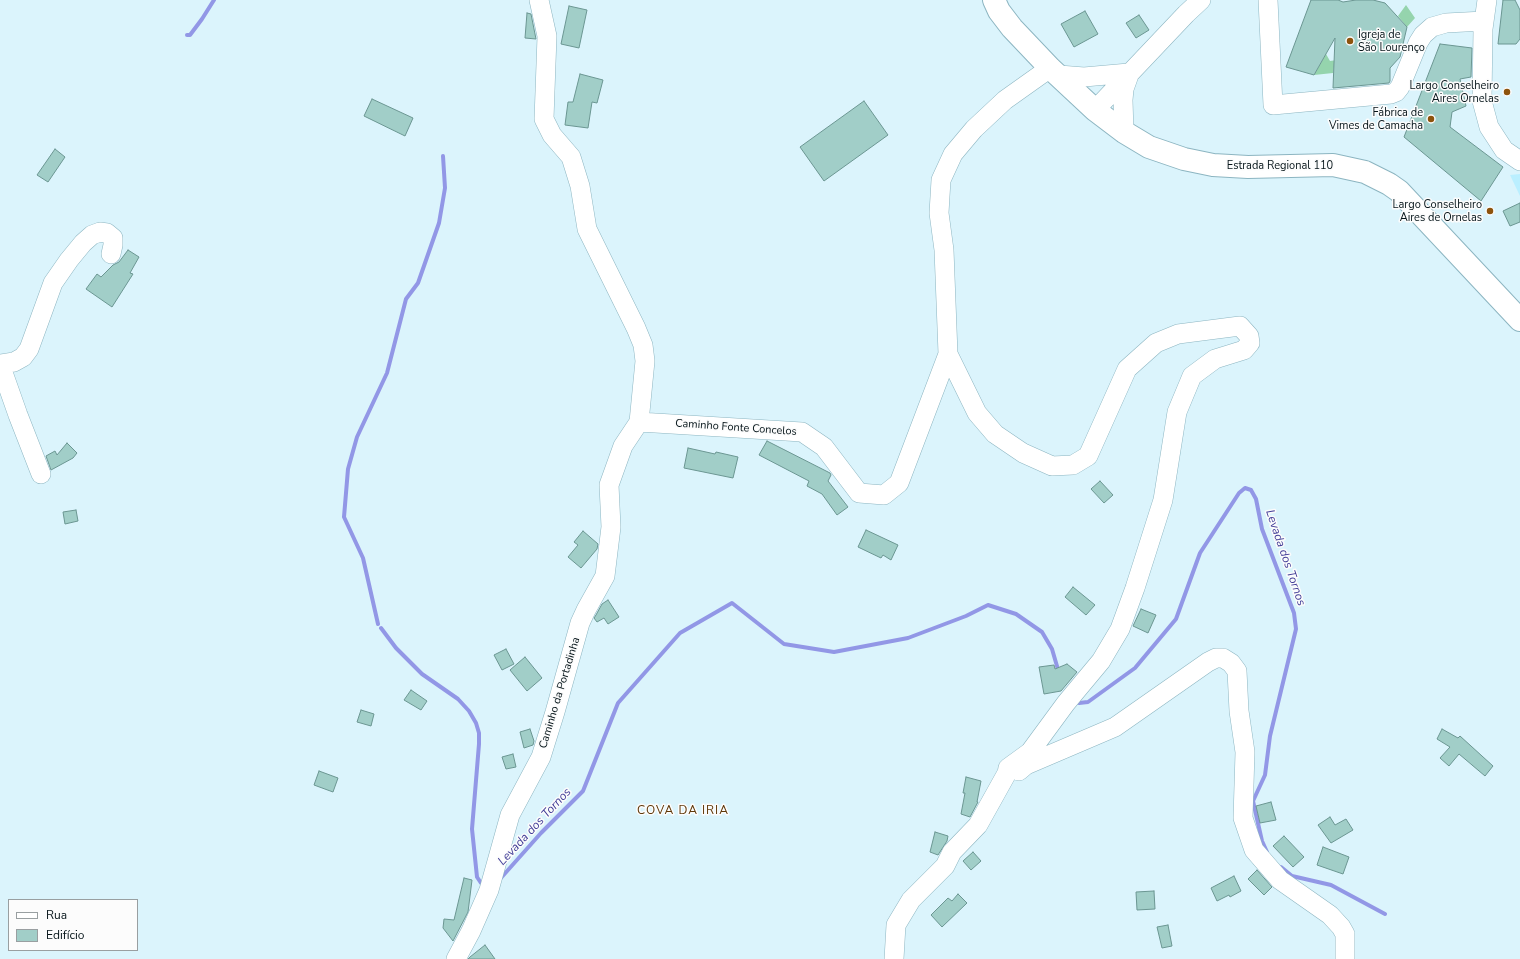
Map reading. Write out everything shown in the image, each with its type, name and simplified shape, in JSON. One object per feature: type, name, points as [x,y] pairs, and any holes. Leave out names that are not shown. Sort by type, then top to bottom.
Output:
[{"type":"main road","name":"Estrada Regional 110","points":[[994,0],[999,11],[1012,28],[1054,72],[1095,110],[1124,132],[1149,147],[1184,159],[1213,165],[1248,167],[1333,165],[1365,172],[1377,177],[1399,191],[1520,320]]},
{"type":"street","points":[[538,0],[547,36],[544,119],[552,135],[571,157],[580,186],[587,229],[643,345],[645,361],[638,422]]},
{"type":"street","points":[[1095,110],[1201,0]]},
{"type":"street","points":[[1268,0],[1273,104],[1391,94],[1396,92],[1400,87],[1418,43],[1423,35],[1432,27],[1446,23],[1484,21]]},
{"type":"street","points":[[1487,0],[1484,21],[1482,101],[1489,127],[1504,150],[1520,162]]},
{"type":"street","points":[[1054,72],[1084,77],[1129,73]]},
{"type":"street","name":"Caminho Fonte Concelos","points":[[638,422],[802,432],[824,447],[859,493],[884,495],[899,483],[948,354],[944,250],[939,213],[941,180],[953,154],[974,129],[1005,100],[1054,72]]},
{"type":"street","points":[[1124,132],[1123,100],[1124,89],[1129,73]]},
{"type":"street","points":[[41,474],[0,364],[14,362],[23,357],[29,349],[53,283],[68,260],[83,243],[92,235],[100,232],[107,233],[113,238],[111,254]]},
{"type":"street","points":[[894,959],[896,925],[911,900],[945,866],[952,852],[978,824],[1007,773],[1008,768],[1030,752],[1066,703],[1101,661],[1120,629],[1135,588],[1163,500],[1177,412],[1192,376],[1215,359],[1244,350],[1250,343],[1249,336],[1240,326],[1178,334],[1156,342],[1127,369],[1088,456],[1073,465],[1052,466],[1023,453],[995,434],[977,413],[948,354]]},
{"type":"street","name":"Caminho da Portadinha","points":[[456,959],[487,896],[510,815],[540,757],[555,712],[580,623],[605,576],[611,527],[609,485],[623,446],[638,422]]},
{"type":"street","points":[[1007,773],[1014,774],[1026,765],[1115,727],[1208,662],[1216,658],[1223,658],[1231,663],[1237,671],[1239,711],[1245,752],[1243,818],[1254,850],[1280,880],[1330,915],[1341,927],[1345,934],[1345,959]]},
{"type":"shaded area","points":[[1520,174],[1520,196],[1510,175]]},
{"type":"green space","points":[[1406,5],[1415,18],[1407,27],[1398,16]]},
{"type":"green space","points":[[1326,54],[1330,61],[1352,58],[1359,63],[1334,67],[1333,73],[1314,75]]},
{"type":"building","name":"Igreja de São Lourenço","points":[[1311,0],[1338,0],[1343,2],[1373,0],[1385,3],[1407,27],[1400,57],[1390,68],[1389,83],[1333,88],[1335,38],[1314,75],[1286,67]]},
{"type":"building","points":[[1503,0],[1515,0],[1520,10],[1520,39],[1516,44],[1498,44]]},
{"type":"building","points":[[569,6],[587,10],[579,48],[561,44]]},
{"type":"building","points":[[1085,11],[1098,34],[1074,47],[1061,24]]},
{"type":"building","points":[[527,13],[531,14],[536,39],[525,38]]},
{"type":"building","points":[[1139,15],[1149,30],[1136,38],[1126,23]]},
{"type":"building","name":"Fábrica de Vimes de Camacha","points":[[1440,44],[1472,48],[1471,77],[1460,79],[1466,106],[1452,112],[1450,127],[1503,167],[1481,201],[1404,137]]},
{"type":"building","points":[[580,74],[603,80],[597,103],[592,102],[588,128],[565,125],[568,102],[573,102]]},
{"type":"building","points":[[372,99],[413,118],[405,136],[364,116]]},
{"type":"building","points":[[864,101],[888,135],[824,181],[800,147]]},
{"type":"building","points":[[55,149],[65,157],[48,182],[37,175]]},
{"type":"building","points":[[1520,203],[1520,222],[1510,226],[1503,211]]},
{"type":"building","points":[[128,250],[139,257],[130,273],[133,274],[112,307],[86,289],[97,274],[101,277],[113,265],[119,262]]},
{"type":"building","points":[[767,441],[830,473],[831,475],[828,481],[848,507],[837,515],[822,494],[807,486],[809,481],[759,455]]},
{"type":"building","points":[[67,443],[77,453],[73,458],[51,470],[46,456],[55,451],[57,455]]},
{"type":"building","points":[[688,448],[738,457],[733,478],[684,468]]},
{"type":"building","points":[[1100,481],[1113,495],[1104,503],[1091,489]]},
{"type":"building","points":[[76,510],[78,521],[65,524],[63,512]]},
{"type":"building","points":[[866,530],[898,545],[891,560],[883,555],[881,558],[858,547]]},
{"type":"building","points":[[583,531],[598,544],[597,549],[581,568],[568,557],[578,545],[574,542]]},
{"type":"building","points":[[1073,587],[1095,605],[1086,615],[1065,597]]},
{"type":"building","points":[[608,600],[619,617],[608,624],[604,618],[597,622],[594,618],[602,604]]},
{"type":"building","points":[[1141,609],[1156,615],[1148,633],[1133,626]]},
{"type":"building","points":[[506,649],[514,664],[502,670],[494,655]]},
{"type":"building","points":[[525,657],[542,678],[527,691],[510,670]]},
{"type":"building","points":[[1067,664],[1077,672],[1061,691],[1044,694],[1039,667],[1054,665],[1055,669]]},
{"type":"building","points":[[411,690],[427,701],[421,710],[404,700]]},
{"type":"building","points":[[361,710],[374,714],[371,726],[357,722]]},
{"type":"building","points":[[530,729],[534,741],[533,745],[524,748],[520,732]]},
{"type":"building","points":[[1442,729],[1458,738],[1460,736],[1493,766],[1485,776],[1459,754],[1449,766],[1440,758],[1450,747],[1437,739]]},
{"type":"building","points":[[513,754],[516,767],[506,769],[502,757]]},
{"type":"building","points":[[319,771],[338,778],[333,792],[314,785]]},
{"type":"building","points":[[966,777],[981,781],[978,802],[970,817],[961,814]]},
{"type":"building","points":[[1271,802],[1276,820],[1260,823],[1256,806]]},
{"type":"building","points":[[1330,817],[1335,825],[1346,819],[1353,830],[1331,843],[1318,825]]},
{"type":"building","points":[[935,832],[948,836],[947,841],[938,855],[930,852]]},
{"type":"building","points":[[1284,836],[1304,857],[1293,867],[1273,846]]},
{"type":"building","points":[[1323,847],[1349,857],[1343,874],[1317,865]]},
{"type":"building","points":[[973,852],[981,861],[971,870],[963,861]]},
{"type":"building","points":[[1257,870],[1272,887],[1264,895],[1248,879]]},
{"type":"building","points":[[1234,876],[1241,891],[1230,897],[1229,895],[1217,901],[1211,888]]},
{"type":"building","points":[[464,878],[472,880],[468,912],[453,941],[443,928],[444,919],[454,920]]},
{"type":"building","points":[[1154,891],[1155,909],[1137,910],[1136,892]]},
{"type":"building","points":[[958,894],[967,903],[942,927],[931,915],[948,898],[952,901]]},
{"type":"building","points":[[1168,925],[1172,946],[1162,948],[1157,927]]},
{"type":"building","points":[[485,945],[495,959],[468,959],[470,957]]},
{"type":"waterway","name":"Levada dos Tornos","points":[[187,35],[190,35],[214,0]]},
{"type":"waterway","name":"Levada dos Tornos","points":[[378,624],[363,558],[344,517],[348,469],[357,437],[387,373],[406,299],[418,283],[439,223],[445,188],[443,156]]},
{"type":"waterway","name":"Levada dos Tornos","points":[[1075,701],[1079,703],[1088,702],[1135,668],[1176,619],[1200,553],[1239,493],[1245,488],[1251,490],[1256,499],[1262,529],[1294,613],[1296,629],[1270,736],[1265,775],[1253,801],[1262,841],[1267,852]]},
{"type":"waterway","name":"Levada dos Tornos","points":[[500,879],[541,833],[583,791],[618,703],[680,633],[732,603],[784,644],[834,652],[908,638],[966,616],[988,605],[1016,614],[1042,632],[1052,649],[1059,673]]},
{"type":"waterway","name":"Levada dos Tornos","points":[[381,628],[396,648],[422,674],[458,699],[469,711],[476,723],[479,733],[479,744],[472,829],[477,877],[485,886]]},
{"type":"waterway","name":"Levada dos Tornos","points":[[1281,867],[1292,876],[1331,885],[1385,914]]},
{"type":"place","name":"Igreja de São Lourenço","points":[[1350,41]]},
{"type":"place","name":"Largo Conselheiro Aires Ornelas","points":[[1507,92]]},
{"type":"place","name":"Fábrica de Vimes de Camacha","points":[[1431,119]]},
{"type":"place","name":"Largo Conselheiro Aires de Ornelas","points":[[1490,211]]},
{"type":"district","name":"COVA DA IRIA","points":[[683,811]]}]
